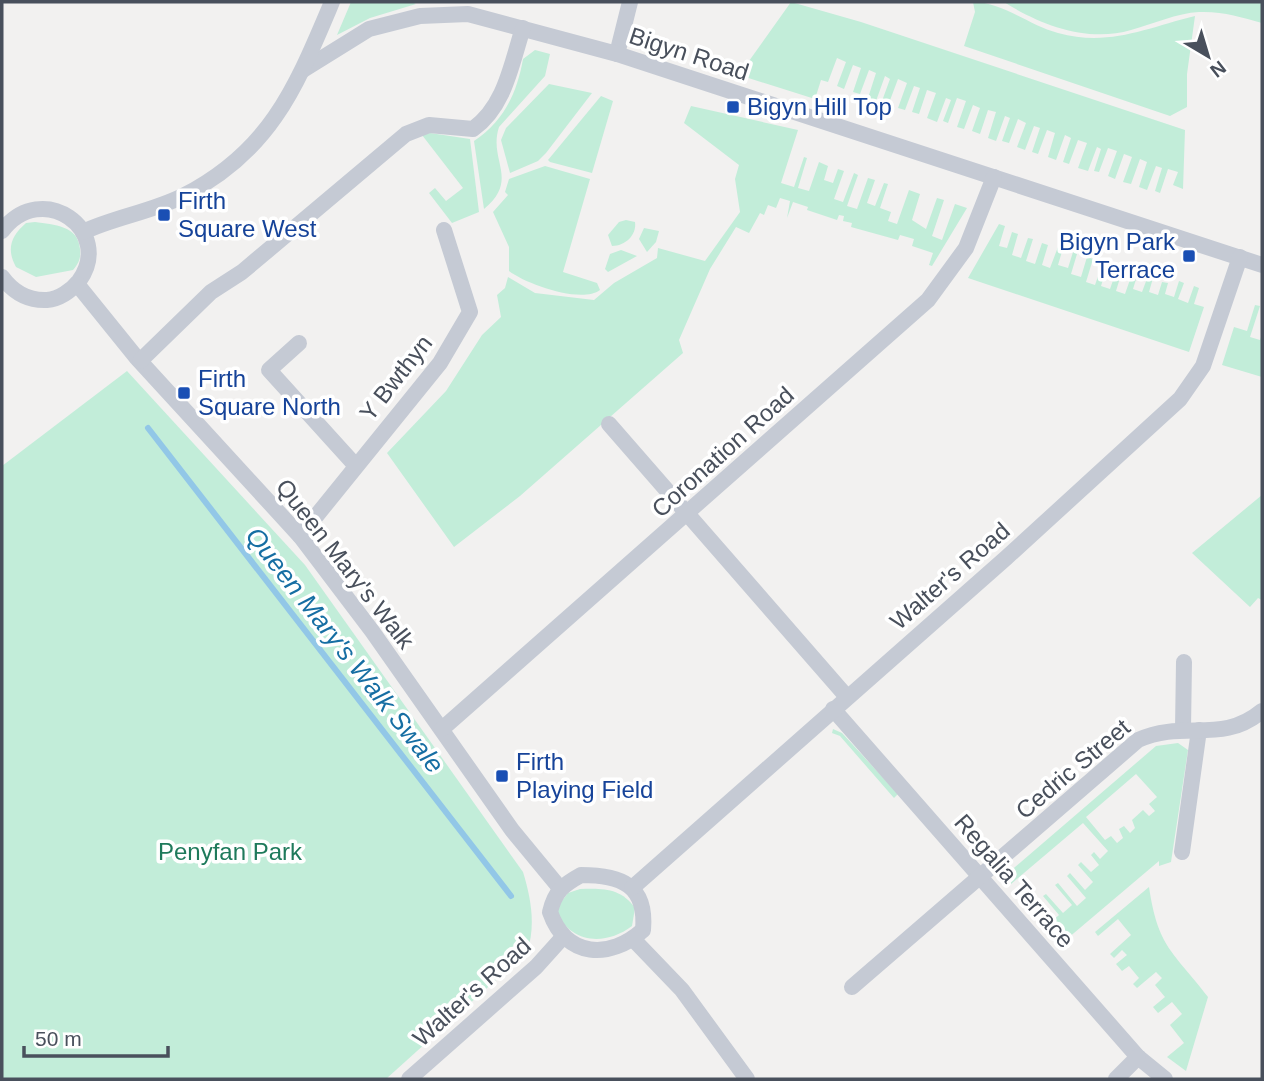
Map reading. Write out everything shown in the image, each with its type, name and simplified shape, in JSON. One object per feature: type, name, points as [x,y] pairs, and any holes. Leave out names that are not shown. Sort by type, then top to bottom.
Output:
[{"type":"street","points":[[83,232],[183,196],[245,153],[279,114],[303,70],[332,2]]},
{"type":"street","points":[[617,54],[630,2]]},
{"type":"street","name":"Bigyn Road","points":[[303,70],[369,29],[420,16],[468,14],[617,54],[1262,265]]},
{"type":"street","points":[[139,361],[211,292],[242,272],[406,134],[429,125],[473,130],[489,117],[505,86],[523,29]]},
{"type":"street","name":"Coronation Road","points":[[442,729],[928,300],[966,248],[994,177]]},
{"type":"street","points":[[3,280],[22,296],[36,300],[65,294],[76,285],[88,259],[83,232],[75,221],[50,208],[22,212],[5,221]]},
{"type":"street","name":"Y Bwthyn","points":[[300,536],[440,363],[470,312],[444,230]]},
{"type":"street","name":"Walter's Road","points":[[632,888],[1006,558],[1180,399],[1203,366],[1240,257]]},
{"type":"street","name":"Queen Mary's Walk","points":[[76,285],[139,361],[300,536],[442,729],[512,830],[559,887]]},
{"type":"street","points":[[299,343],[269,370],[355,465]]},
{"type":"street","points":[[609,424],[847,697]]},
{"type":"street","points":[[1182,852],[1191,730],[1184,662]]},
{"type":"street","name":"Regalia Terrace","points":[[833,709],[1138,1057],[1165,1079]]},
{"type":"street","name":"Cedric Street","points":[[852,987],[1138,740],[1158,731],[1229,730],[1256,716]]},
{"type":"street","points":[[581,875],[618,880],[632,888],[640,897],[645,912],[643,930],[633,939],[607,951],[589,949],[563,937],[550,912],[559,887],[581,875]]},
{"type":"street","name":"Walter's Road","points":[[410,1079],[536,967],[563,937]]},
{"type":"street","points":[[633,939],[682,990],[747,1079]]},
{"type":"street","points":[[1116,1079],[1138,1057]]},
{"type":"green space","points":[[351,2],[416,4],[370,18],[337,35]]},
{"type":"green space","points":[[791,2],[861,22],[1185,130],[1183,189],[1173,185],[1178,172],[1168,169],[1160,193],[1155,191],[1162,168],[1156,166],[1147,190],[1139,187],[1147,162],[1140,159],[1131,184],[1123,182],[1132,157],[1124,154],[1115,179],[1108,176],[1117,151],[1108,148],[1099,172],[1094,171],[1101,149],[1097,147],[1088,171],[1078,168],[1087,143],[1078,140],[1069,164],[1063,162],[1071,138],[1065,135],[1056,160],[1048,157],[1055,133],[1047,130],[1038,154],[1032,152],[1040,128],[1034,126],[1025,150],[1017,147],[1026,123],[1018,119],[1009,143],[1002,141],[1010,118],[1005,116],[996,141],[988,138],[996,112],[988,110],[980,134],[972,131],[980,108],[973,105],[964,129],[957,127],[966,101],[957,98],[948,123],[943,121],[951,100],[946,98],[937,122],[927,118],[936,93],[927,90],[919,114],[912,112],[920,88],[914,86],[905,110],[898,108],[907,83],[898,79],[889,103],[882,101],[890,79],[885,76],[876,101],[868,98],[876,73],[869,70],[860,94],[853,92],[861,68],[853,65],[844,89],[837,86],[846,62],[837,58],[828,82],[821,80],[815,99],[739,75]]},
{"type":"green space","points":[[973,2],[995,6],[1036,25],[1077,37],[1111,37],[1195,16],[1187,74],[1187,107],[1170,116],[964,46],[975,12]]},
{"type":"green space","points":[[1004,2],[1262,2],[1262,23],[1224,13],[1199,12],[1115,33],[1081,33],[1033,18]]},
{"type":"green space","points":[[535,50],[550,54],[545,76],[499,127],[497,150],[502,179],[495,198],[484,209],[474,141],[493,125],[508,105],[523,59]]},
{"type":"green space","points":[[549,84],[592,93],[538,161],[510,173],[501,140],[506,128]]},
{"type":"green space","points":[[601,96],[613,101],[592,173],[550,162],[548,160]]},
{"type":"green space","points":[[691,106],[798,130],[781,183],[794,187],[804,157],[807,158],[798,188],[809,191],[819,162],[828,166],[824,180],[833,183],[838,169],[844,171],[834,199],[843,202],[854,173],[858,175],[847,206],[857,209],[868,178],[875,180],[867,203],[875,206],[884,183],[888,184],[880,208],[891,212],[888,221],[897,224],[909,190],[920,194],[912,220],[926,229],[937,198],[944,200],[932,236],[942,240],[955,204],[967,208],[932,266],[929,265],[933,253],[912,246],[914,239],[900,235],[898,240],[851,227],[852,223],[843,221],[844,216],[839,215],[837,220],[807,210],[808,207],[793,202],[787,218],[790,201],[780,198],[776,208],[768,205],[764,215],[760,213],[749,233],[736,227],[710,269],[679,340],[683,353],[520,496],[454,547],[387,453],[446,391],[482,335],[501,317],[497,295],[505,288],[508,277],[535,293],[594,300],[614,283],[657,258],[658,248],[705,261],[740,212],[735,179],[739,165],[684,123]]},
{"type":"green space","points":[[430,133],[470,139],[479,212],[452,223],[429,193],[435,188],[446,201],[463,188],[422,135]]},
{"type":"green space","points":[[545,166],[590,179],[563,272],[597,283],[600,290],[591,294],[554,291],[509,271],[509,247],[493,212],[508,195],[505,192],[509,179]]},
{"type":"green space","points":[[35,222],[64,228],[75,235],[80,255],[73,270],[36,277],[16,267],[11,254],[14,238],[26,223]]},
{"type":"green space","points":[[619,222],[635,222],[632,235],[621,244],[612,246],[608,235]]},
{"type":"green space","points":[[999,224],[1005,226],[999,246],[1007,248],[1012,232],[1018,234],[1012,255],[1021,258],[1028,238],[1033,239],[1026,261],[1035,264],[1042,243],[1048,245],[1042,265],[1050,268],[1058,247],[1063,248],[1058,265],[1068,268],[1073,252],[1077,254],[1071,274],[1081,277],[1087,257],[1093,259],[1086,282],[1095,285],[1103,262],[1108,264],[1101,286],[1110,289],[1118,266],[1123,268],[1116,291],[1125,294],[1133,271],[1138,273],[1133,289],[1142,292],[1148,276],[1153,278],[1149,292],[1158,295],[1162,282],[1168,283],[1165,294],[1174,297],[1179,281],[1184,283],[1178,299],[1188,303],[1194,286],[1199,288],[1194,304],[1204,307],[1189,352],[968,278]]},
{"type":"green space","points":[[644,228],[659,231],[656,242],[647,252],[639,239]]},
{"type":"green space","points":[[621,250],[637,256],[608,272],[605,269],[610,254]]},
{"type":"green space","points":[[1255,305],[1260,306],[1250,337],[1260,340],[1262,334],[1262,377],[1222,365],[1234,327],[1247,331]]},
{"type":"green space","name":"Penyfan Park","points":[[127,371],[305,565],[523,872],[531,912],[527,952],[386,1079],[2,1079],[2,466]]},
{"type":"green space","points":[[1262,495],[1262,600],[1258,598],[1250,607],[1192,553]]},
{"type":"green space","points":[[833,729],[842,733],[898,794],[894,798],[840,736],[832,733]]},
{"type":"green space","points":[[1178,743],[1188,750],[1171,862],[1159,866],[1159,861],[1061,944],[1030,906],[1034,903],[1051,922],[1059,915],[1043,896],[1046,894],[1063,913],[1072,905],[1055,885],[1058,883],[1077,906],[1086,898],[1067,876],[1070,873],[1085,890],[1093,882],[1078,865],[1081,862],[1091,872],[1099,865],[1091,855],[1094,852],[1100,859],[1108,851],[1083,823],[1011,884],[1007,879],[1008,873],[1156,746]],"holes":[[[1136,774],[1157,797],[1149,804],[1155,811],[1149,816],[1143,810],[1132,820],[1135,828],[1130,833],[1124,826],[1119,829],[1123,838],[1117,843],[1111,836],[1105,840],[1086,817]]]},
{"type":"green space","points":[[1149,887],[1162,936],[1208,997],[1186,1071],[1167,1057],[1184,1043],[1170,1025],[1182,1014],[1172,1002],[1158,1013],[1153,1007],[1165,997],[1155,985],[1162,978],[1156,972],[1137,988],[1133,984],[1139,978],[1129,966],[1122,971],[1116,964],[1127,955],[1122,950],[1114,958],[1110,954],[1131,935],[1118,919],[1098,936],[1095,932]]},
{"type":"green space","points":[[580,889],[604,889],[624,896],[635,908],[632,926],[621,933],[599,939],[579,935],[569,929],[555,910],[568,893]]},
{"type":"waterway","name":"Queen Mary's Walk Swale","points":[[148,428],[511,896]]},
{"type":"place","name":"Bigyn Hill Top","points":[[733,107]]},
{"type":"place","name":"Firth Square West","points":[[164,215]]},
{"type":"place","name":"Bigyn Park Terrace","points":[[1189,256]]},
{"type":"place","name":"Firth Square North","points":[[184,393]]},
{"type":"place","name":"Firth Playing Field","points":[[502,776]]}]
